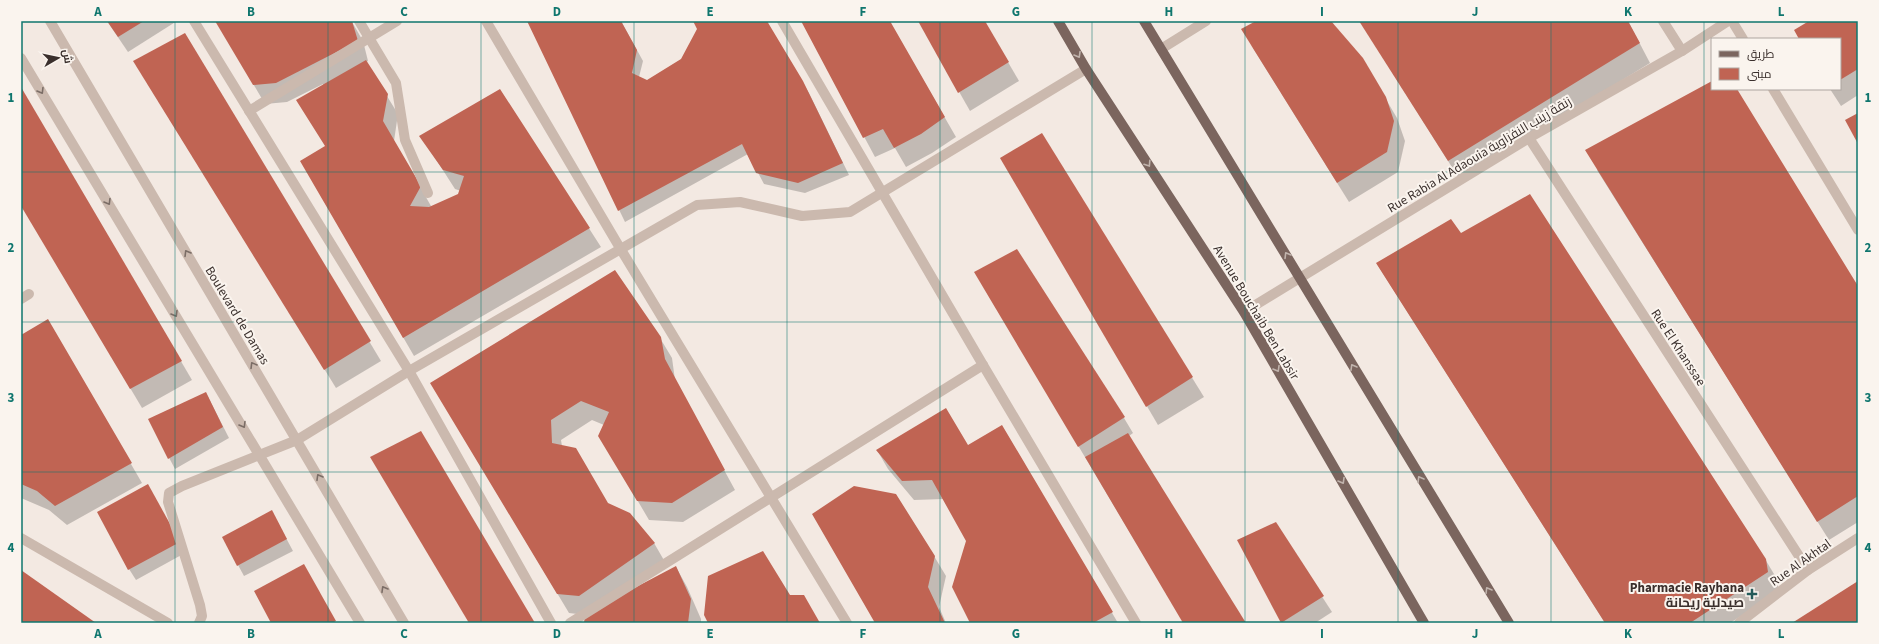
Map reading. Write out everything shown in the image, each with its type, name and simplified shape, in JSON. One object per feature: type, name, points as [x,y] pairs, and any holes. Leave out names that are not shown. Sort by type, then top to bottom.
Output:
[{"type":"main road","name":"Avenue Bouchaib Ben Labsir","points":[[1058,21],[1086,69],[1244,312],[1424,623]]},
{"type":"main road","points":[[1144,21],[1300,277],[1382,417],[1509,623]]},
{"type":"street","name":"Boulevard de Damas","points":[[50,21],[404,623]]},
{"type":"street","points":[[194,21],[409,370],[551,623]]},
{"type":"street","points":[[359,21],[396,83],[405,140],[428,193]]},
{"type":"street","points":[[249,111],[397,21]]},
{"type":"street","points":[[486,21],[620,248],[847,623]]},
{"type":"street","points":[[782,21],[1132,622]]},
{"type":"street","points":[[1161,48],[1206,21]]},
{"type":"street","points":[[1663,21],[1682,51]]},
{"type":"street","name":"Rue Rabia Al Adaouia زنقة زينب النفزاوية","points":[[1244,312],[1529,138],[1682,51],[1728,21]]},
{"type":"street","points":[[1732,21],[1742,38]]},
{"type":"street","points":[[21,58],[360,623]]},
{"type":"street","points":[[199,623],[202,616],[200,605],[168,502],[169,493],[182,486],[261,456],[297,440],[409,370],[697,205],[740,202],[802,216],[850,212],[1086,69]]},
{"type":"street","points":[[1774,90],[1858,230]]},
{"type":"street","name":"Rue El Khanssae","points":[[1529,138],[1808,570]]},
{"type":"street","points":[[570,623],[770,497],[983,366]]},
{"type":"street","points":[[21,538],[168,623]]},
{"type":"street","name":"Rue Al Akhtal","points":[[1739,623],[1808,570],[1858,538]]},
{"type":"building","points":[[107,21],[144,21],[118,37]]},
{"type":"building","points":[[215,21],[352,21],[358,41],[276,83],[253,85]]},
{"type":"building","points":[[527,21],[621,21],[637,50],[632,73],[647,80],[681,59],[697,29],[693,21],[767,21],[803,81],[843,163],[798,183],[756,173],[742,144],[618,211]]},
{"type":"building","points":[[801,21],[890,21],[945,117],[921,134],[894,148],[883,129],[863,138]]},
{"type":"building","points":[[918,21],[985,21],[1009,62],[958,93]]},
{"type":"building","points":[[1256,21],[1331,21],[1363,58],[1386,97],[1394,121],[1387,152],[1337,183],[1241,29]]},
{"type":"building","points":[[1359,21],[1628,21],[1640,43],[1448,161]]},
{"type":"building","points":[[1809,21],[1858,21],[1858,69],[1841,79],[1841,38],[1798,38],[1794,30]]},
{"type":"building","points":[[185,33],[371,341],[324,370],[133,61]]},
{"type":"building","points":[[366,60],[388,94],[383,121],[421,186],[410,206],[429,207],[458,194],[464,176],[443,170],[419,136],[500,89],[590,228],[403,338],[300,161],[325,146],[296,100]]},
{"type":"building","points":[[1711,82],[1711,90],[1738,90],[1858,286],[1858,496],[1817,522],[1585,150]]},
{"type":"building","points":[[21,87],[182,361],[130,389],[21,206]]},
{"type":"building","points":[[1858,113],[1858,144],[1845,120]]},
{"type":"building","points":[[1042,133],[1193,377],[1146,407],[1000,158]]},
{"type":"building","points":[[1530,194],[1766,559],[1768,572],[1690,623],[1605,623],[1376,263],[1451,219],[1461,233]]},
{"type":"building","points":[[1017,249],[1125,417],[1078,447],[974,272]]},
{"type":"building","points":[[615,270],[661,337],[665,359],[725,470],[672,503],[637,501],[598,436],[609,412],[581,401],[551,420],[552,443],[576,448],[608,503],[630,513],[655,543],[579,596],[557,594],[430,383]]},
{"type":"building","points":[[48,319],[132,463],[55,506],[37,491],[21,484],[21,335]]},
{"type":"building","points":[[206,392],[223,427],[168,459],[148,419]]},
{"type":"building","points":[[946,408],[968,445],[1002,425],[1113,612],[1093,623],[970,623],[952,587],[966,541],[932,480],[902,481],[876,450]]},
{"type":"building","points":[[421,431],[535,623],[469,623],[370,457]]},
{"type":"building","points":[[1128,433],[1246,623],[1183,623],[1085,457]]},
{"type":"building","points":[[148,484],[180,542],[128,570],[97,512]]},
{"type":"building","points":[[854,486],[896,494],[935,556],[928,587],[945,623],[875,623],[812,514]]},
{"type":"building","points":[[272,510],[287,539],[237,566],[222,537]]},
{"type":"building","points":[[1276,522],[1324,596],[1281,623],[1237,540]]},
{"type":"building","points":[[763,551],[790,595],[804,595],[820,623],[708,623],[704,615],[708,576]]},
{"type":"building","points":[[304,564],[336,621],[332,623],[271,623],[254,591]]},
{"type":"building","points":[[676,566],[691,599],[688,623],[584,623],[585,614]]},
{"type":"building","points":[[21,570],[96,623],[21,623]]},
{"type":"building","points":[[1858,581],[1858,623],[1792,623]]},
{"type":"place","name":"Pharmacie Rayhana صيدلية ريحانة","points":[[1752,594]]}]
